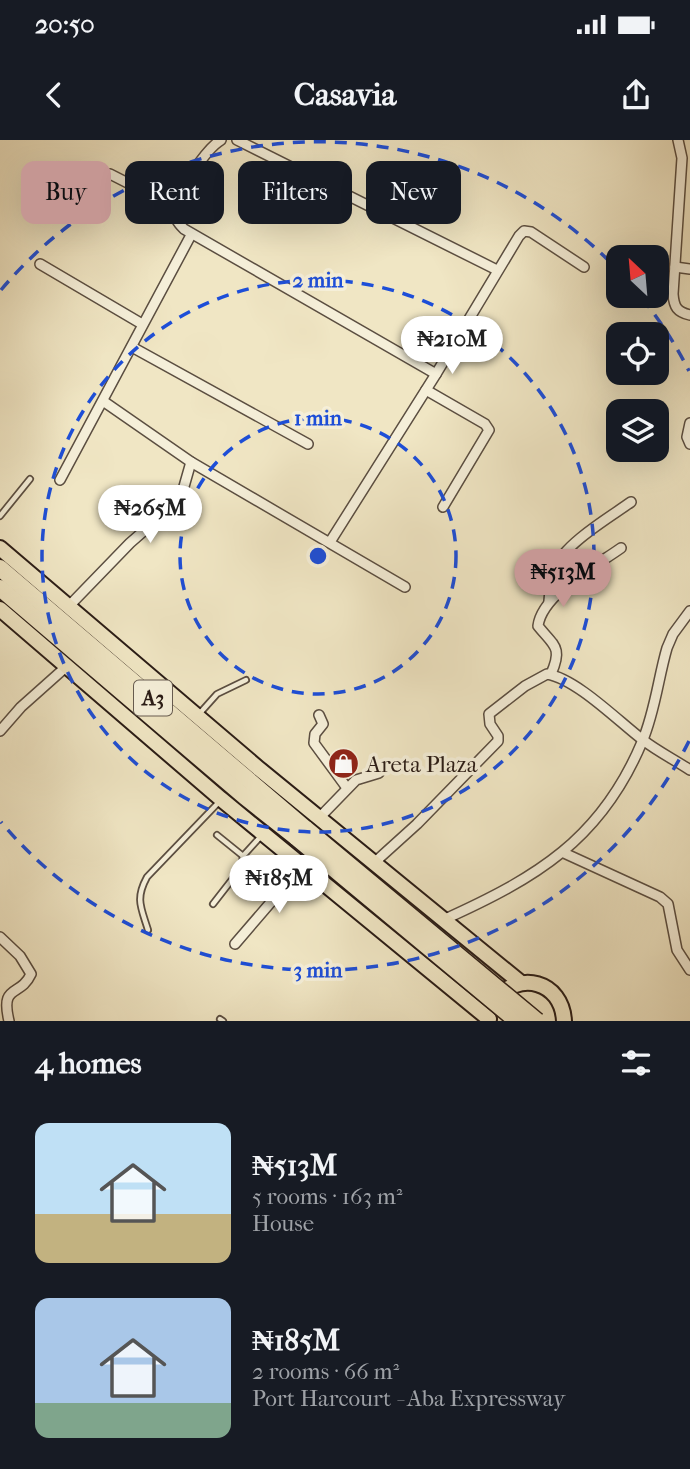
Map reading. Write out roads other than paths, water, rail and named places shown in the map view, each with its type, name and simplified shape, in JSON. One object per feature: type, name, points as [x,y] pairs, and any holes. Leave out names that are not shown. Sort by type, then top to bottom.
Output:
[{"type":"highway","name":"A3","points":[[0,568],[517,1021]]},
{"type":"highway","name":"A3","points":[[0,589],[244,796],[301,833],[537,1021]]},
{"type":"main road","points":[[0,548],[197,716],[521,982]]},
{"type":"main road","points":[[0,609],[221,799],[489,1020]]},
{"type":"main road","points":[[489,1020],[490,1008],[502,991],[521,982],[532,982],[551,991],[558,999],[565,1020]]},
{"type":"street","points":[[201,161],[209,149],[221,140]]},
{"type":"street","points":[[237,140],[497,270]]},
{"type":"street","points":[[678,140],[686,158],[673,294],[675,307],[679,312],[690,315]]},
{"type":"street","points":[[179,224],[191,235],[436,374]]},
{"type":"street","points":[[330,542],[436,374],[497,270],[524,231],[531,232],[584,267]]},
{"type":"street","points":[[61,480],[191,235]]},
{"type":"street","points":[[40,264],[142,324]]},
{"type":"street","points":[[675,267],[690,269]]},
{"type":"street","points":[[132,347],[308,444]]},
{"type":"street","points":[[426,390],[485,424],[489,430],[443,507]]},
{"type":"street","points":[[103,401],[191,462],[405,587]]},
{"type":"street","points":[[690,423],[687,437],[690,444]]},
{"type":"street","points":[[69,606],[130,544],[177,502],[191,462]]},
{"type":"street","points":[[551,674],[558,659],[557,650],[538,626],[549,601],[552,578],[560,559],[631,502]]},
{"type":"street","points":[[549,601],[621,548]]},
{"type":"street","points":[[443,920],[537,872],[564,853],[602,812],[618,790],[643,740],[667,648],[673,634],[690,611]]},
{"type":"street","points":[[0,731],[67,666]]},
{"type":"street","points":[[375,862],[417,824],[498,741],[498,736],[490,724],[489,714],[525,686],[547,674],[619,718],[643,740],[690,770]]},
{"type":"street","points":[[318,715],[323,724],[315,734],[314,743],[348,788]]},
{"type":"street","points":[[320,817],[356,780],[379,773]]},
{"type":"street","points":[[564,853],[660,897],[668,904],[677,950],[690,970]]},
{"type":"street","points":[[234,944],[302,866]]},
{"type":"street","points":[[0,937],[20,956],[31,974],[28,982],[11,990],[2,999],[9,1021]]},
{"type":"lane","points":[[0,516],[30,479]]},
{"type":"lane","points":[[197,716],[217,694],[246,680]]},
{"type":"lane","points":[[148,930],[139,891],[221,799]]},
{"type":"lane","points":[[214,904],[241,868],[243,856],[263,834]]},
{"type":"lane","points":[[217,835],[243,856]]},
{"type":"place","name":"Areta Plaza","points":[[343,764]]}]
